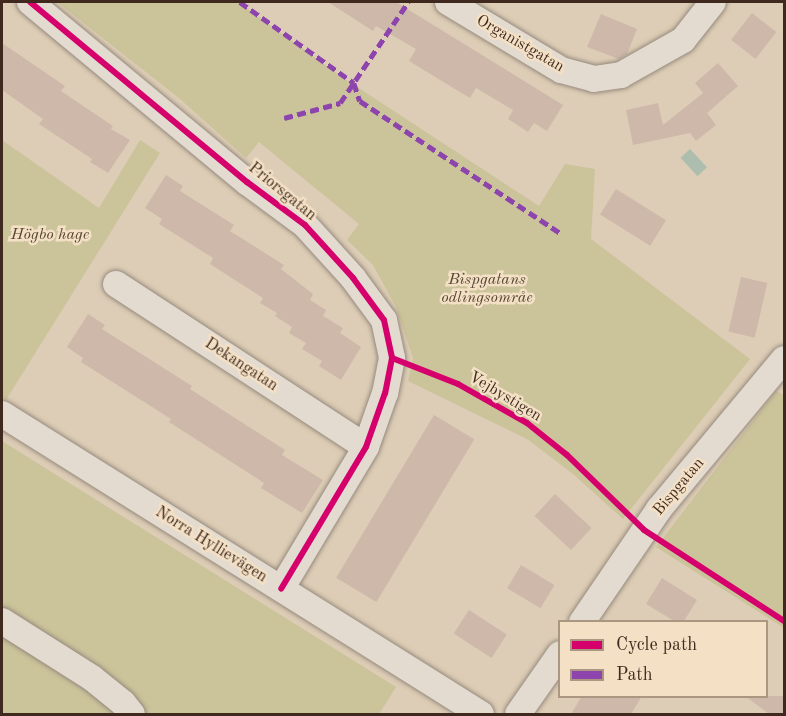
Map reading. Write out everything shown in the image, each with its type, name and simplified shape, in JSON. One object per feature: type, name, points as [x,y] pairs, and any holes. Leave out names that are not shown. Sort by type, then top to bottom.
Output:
[{"type":"street","name":"Priorsgatan","points":[[30,2],[247,182],[304,225],[353,278],[384,320],[392,358],[385,393],[366,447],[281,589]]},
{"type":"street","name":"Organistgatan","points":[[448,2],[561,70],[594,79],[621,75],[683,40],[713,2]]},
{"type":"street","name":"Dekangatan","points":[[116,284],[366,447]]},
{"type":"street","name":"Bispgatan","points":[[583,620],[659,509],[784,359]]},
{"type":"street","name":"Norra Hyllievägen","points":[[2,414],[480,714]]},
{"type":"street","points":[[2,621],[92,678],[123,703],[132,714]]},
{"type":"street","points":[[518,714],[558,657]]},
{"type":"green space","name":"Bispgatans odlingsområe","points":[[57,2],[238,2],[345,79],[539,206],[565,164],[595,169],[591,239],[750,359],[623,519],[573,474],[527,439],[408,381],[413,358],[396,307],[373,265],[347,240],[359,224],[259,142],[246,158],[180,99]]},
{"type":"green space","name":"Högbo hage","points":[[2,140],[99,208],[140,140],[160,153],[6,400],[2,396]]},
{"type":"green space","points":[[776,391],[784,395],[784,628],[656,547]]},
{"type":"green space","points":[[2,441],[396,687],[379,714],[2,714]]},
{"type":"shaded area","points":[[690,149],[707,167],[698,176],[680,158]]},
{"type":"building","points":[[328,2],[396,2],[563,105],[547,131],[534,123],[528,132],[508,119],[513,110],[476,88],[470,98],[409,61],[416,49],[376,26],[373,31]]},
{"type":"building","points":[[752,13],[776,32],[755,59],[731,40]]},
{"type":"building","points":[[601,14],[637,29],[627,54],[619,59],[587,47]]},
{"type":"building","points":[[2,43],[65,86],[61,91],[113,126],[111,129],[130,140],[108,173],[90,162],[92,159],[39,124],[43,119],[2,90]]},
{"type":"building","points":[[718,63],[738,86],[707,113],[716,125],[696,141],[690,133],[633,145],[626,110],[658,103],[663,125],[703,93],[695,83]]},
{"type":"building","points":[[166,175],[183,186],[180,191],[234,225],[230,231],[284,265],[281,269],[313,294],[310,300],[326,310],[323,316],[343,328],[340,333],[361,347],[341,380],[319,366],[322,361],[302,349],[306,343],[289,333],[292,327],[275,316],[277,313],[260,303],[263,298],[210,264],[213,258],[159,224],[162,219],[145,208]]},
{"type":"building","points":[[616,189],[666,220],[650,246],[600,214]]},
{"type":"building","points":[[741,277],[767,283],[755,338],[728,332]]},
{"type":"building","points":[[88,314],[105,325],[102,329],[192,386],[190,389],[285,450],[282,455],[323,480],[302,513],[261,488],[264,483],[169,422],[171,419],[81,362],[83,358],[67,347]]},
{"type":"building","points":[[434,415],[474,439],[376,602],[336,578]]},
{"type":"building","points":[[555,494],[592,528],[571,550],[535,516]]},
{"type":"building","points":[[521,565],[554,585],[541,608],[507,588]]},
{"type":"building","points":[[662,578],[697,600],[685,620],[672,620],[646,604]]},
{"type":"building","points":[[469,610],[507,635],[491,658],[454,633]]},
{"type":"building","points":[[784,696],[784,714],[769,714],[748,698]]},
{"type":"building","points":[[581,698],[641,698],[631,714],[571,714]]},
{"type":"marked path","points":[[240,2],[354,83],[360,101],[562,234]]},
{"type":"marked path","points":[[284,118],[340,103],[408,2]]},
{"type":"cycle path","points":[[30,2],[247,182],[305,225],[353,278],[384,320],[392,358],[385,393],[366,447],[281,589]]},
{"type":"cycle path","name":"Vejbystigen","points":[[392,358],[458,384],[527,423],[567,455],[644,530],[784,621]]}]
